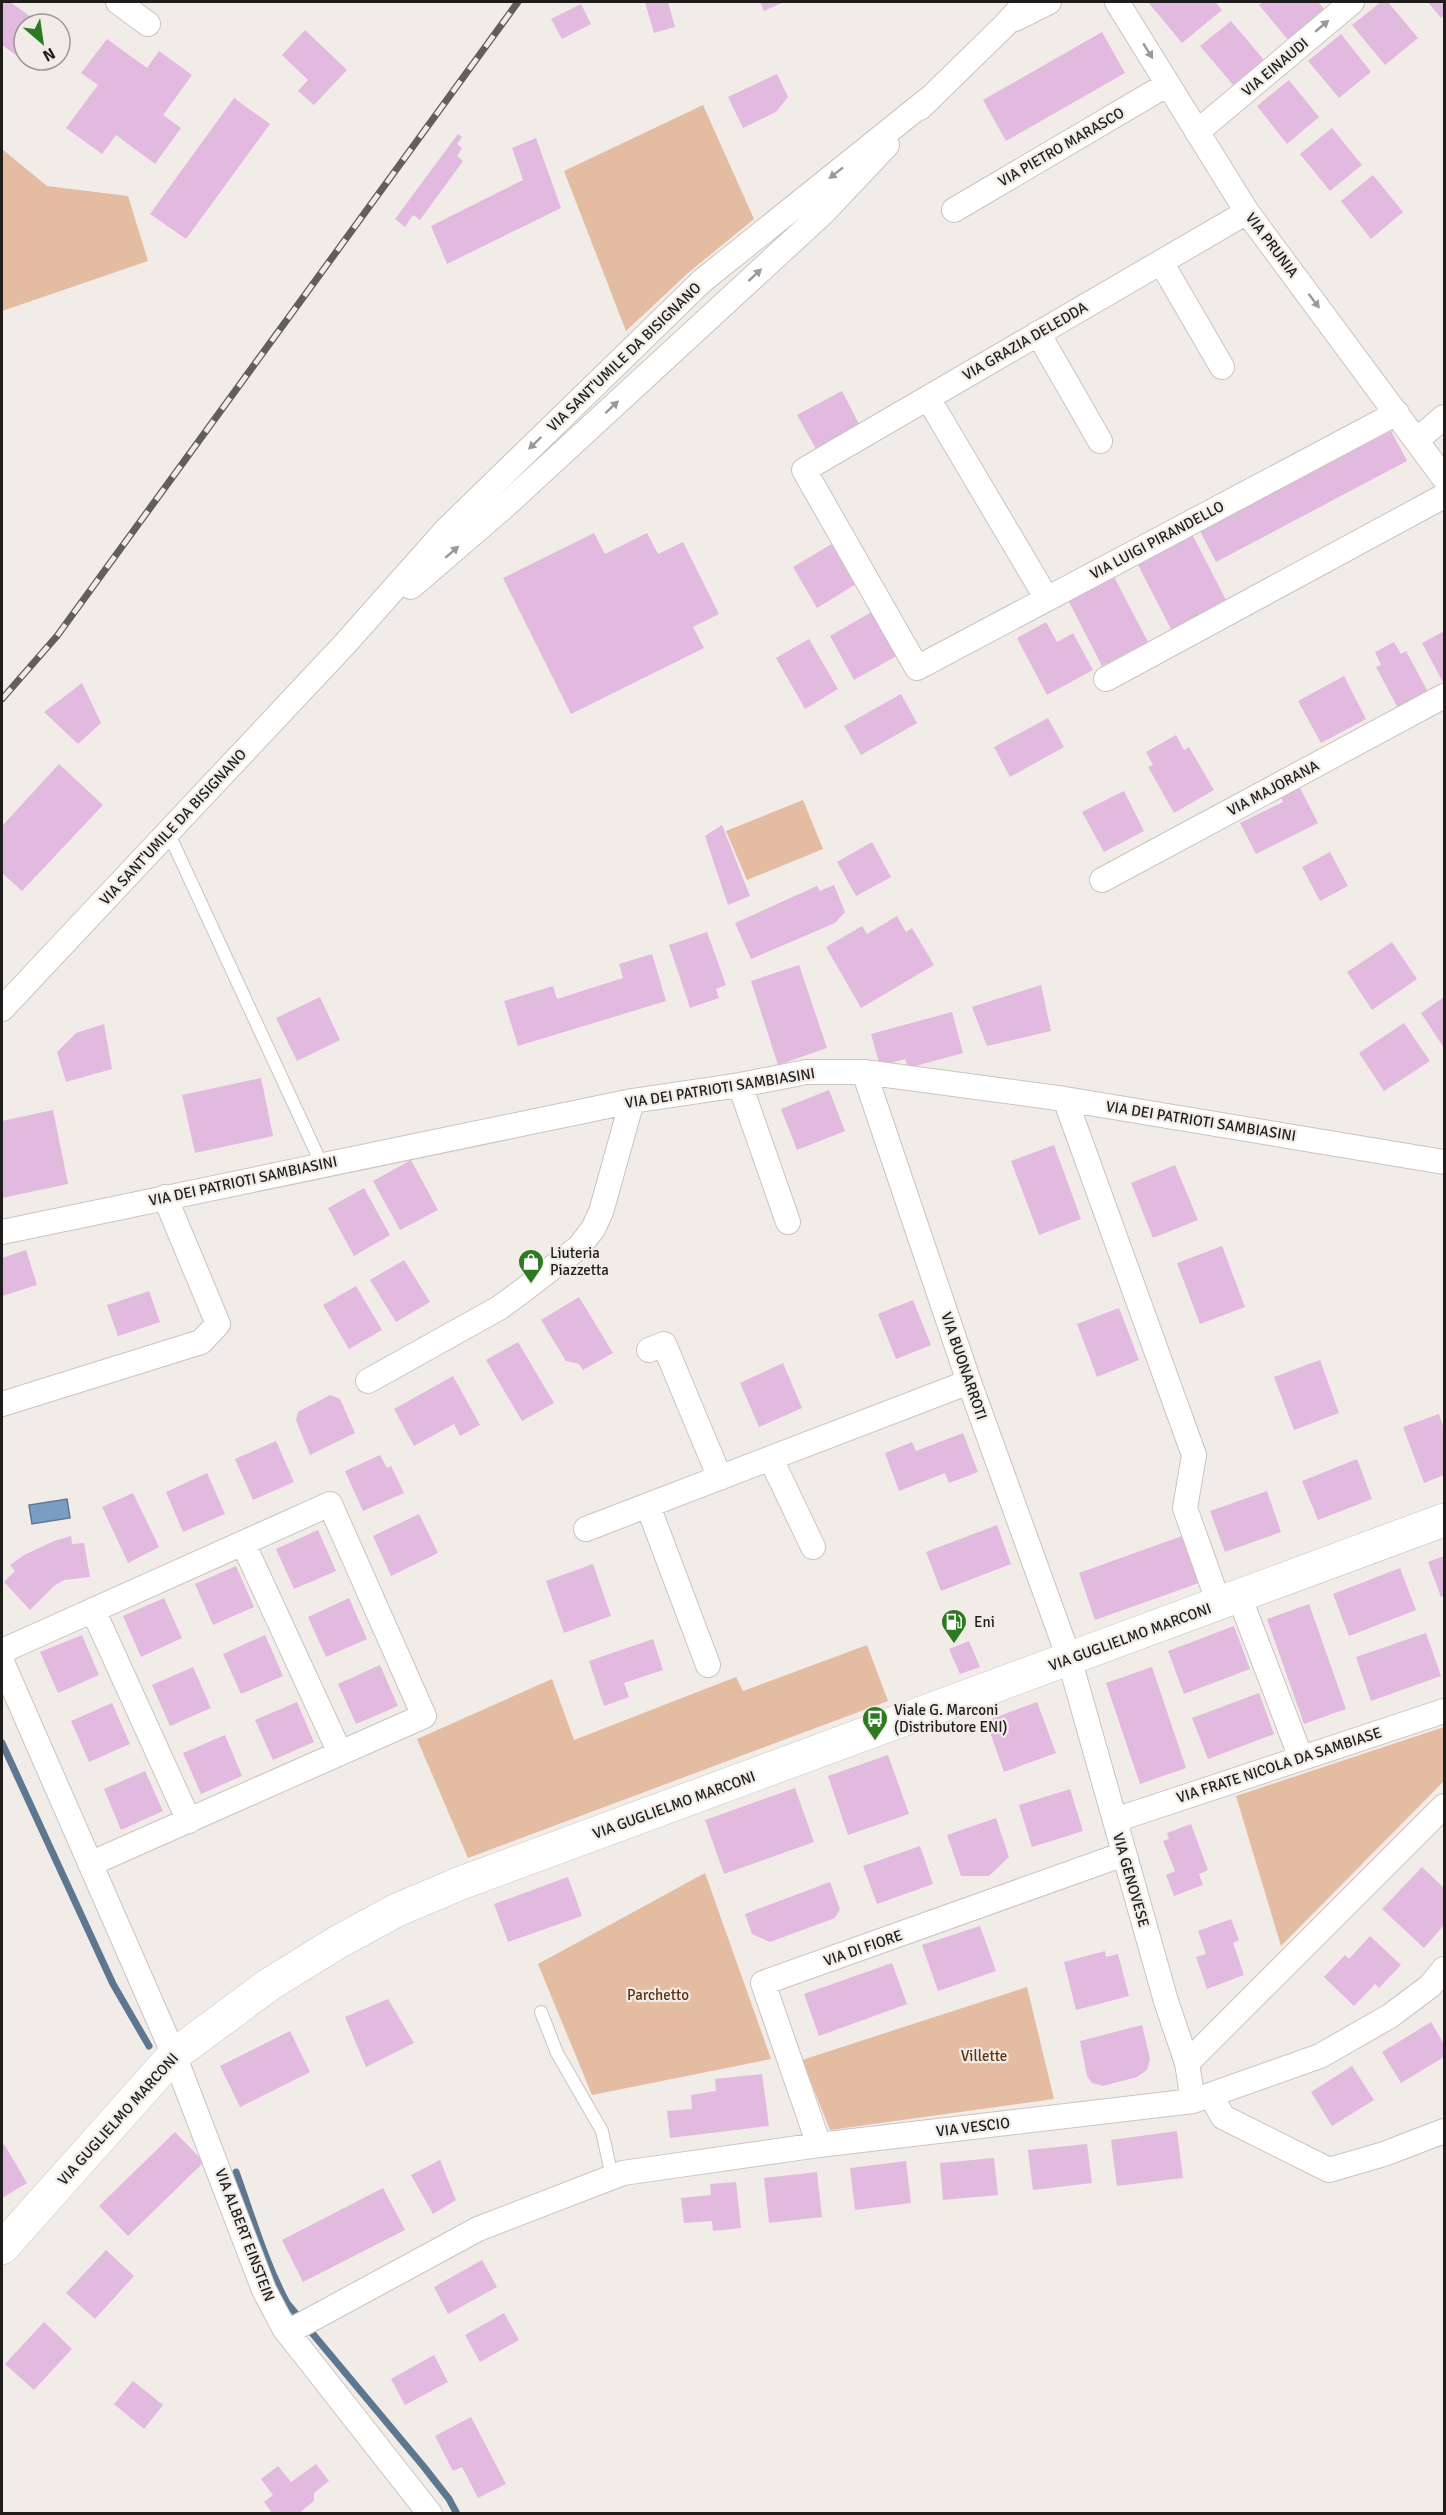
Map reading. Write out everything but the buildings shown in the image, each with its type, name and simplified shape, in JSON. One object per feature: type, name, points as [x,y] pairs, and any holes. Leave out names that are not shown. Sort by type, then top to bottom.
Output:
[{"type":"main road","name":"VIA GUGLIELMO MARCONI","points":[[2,2248],[174,2055],[270,1984],[338,1942],[397,1910],[461,1883],[1444,1520]]},
{"type":"street","points":[[118,2],[148,24]]},
{"type":"street","points":[[1005,25],[1026,2]]},
{"type":"street","points":[[1005,25],[1049,2]]},
{"type":"street","name":"VIA PRUNIA","points":[[1116,2],[1247,212],[1444,477]]},
{"type":"street","name":"VIA EINAUDI","points":[[1197,132],[1352,2]]},
{"type":"street","name":"VIA SANT'UMILE DA BISIGNANO","points":[[344,645],[506,505],[824,212],[864,172],[931,97],[1005,25]]},
{"type":"street","name":"VIA PIETRO MARASCO","points":[[954,210],[1168,84]]},
{"type":"street","name":"VIA SANT'UMILE DA BISIGNANO","points":[[2,1009],[344,645],[447,529],[702,281],[931,97]]},
{"type":"street","name":"VIA GRAZIA DELEDDA","points":[[917,668],[804,470],[1247,212]]},
{"type":"street","points":[[1161,262],[1222,367]]},
{"type":"street","points":[[1038,333],[1101,441]]},
{"type":"street","points":[[928,398],[1047,599]]},
{"type":"street","name":"VIA LUIGI PIRANDELLO","points":[[917,668],[1397,413]]},
{"type":"street","points":[[1417,440],[1444,417]]},
{"type":"street","points":[[1106,679],[1444,496]]},
{"type":"street","name":"VIA MAJORANA","points":[[1102,880],[1444,696]]},
{"type":"street","name":"VIA DEI PATRIOTI SAMBIASINI","points":[[2,1232],[632,1101],[740,1085],[806,1072],[864,1072],[1065,1099],[1444,1162]]},
{"type":"street","name":"VIA BUONARROTI","points":[[864,1072],[969,1383],[1069,1658]]},
{"type":"street","points":[[740,1085],[788,1222]]},
{"type":"street","points":[[1065,1099],[1194,1455],[1185,1508],[1301,1758]]},
{"type":"street","points":[[368,1381],[499,1308],[579,1247],[593,1229],[601,1212],[632,1101]]},
{"type":"street","points":[[2,1404],[201,1342],[218,1324],[165,1197]]},
{"type":"street","points":[[649,1350],[664,1344],[720,1478]]},
{"type":"street","points":[[586,1529],[969,1383]]},
{"type":"street","points":[[771,1458],[813,1547]]},
{"type":"street","points":[[2,1651],[330,1504],[424,1716],[90,1864]]},
{"type":"street","points":[[648,1506],[708,1665]]},
{"type":"street","points":[[243,1543],[340,1753]]},
{"type":"street","points":[[93,1610],[189,1821]]},
{"type":"street","name":"VIA GENOVESE","points":[[1069,1658],[1166,2001],[1202,2099]]},
{"type":"street","name":"VIA ALBERT EINSTEIN","points":[[2,1662],[174,2055],[264,2290],[288,2332],[430,2514]]},
{"type":"street","name":"VIA FRATE NICOLA DA SAMBIASE","points":[[1114,1820],[1444,1711]]},
{"type":"street","points":[[1187,2063],[1444,1806]]},
{"type":"street","name":"VIA DI FIORE","points":[[819,2145],[763,1983],[1124,1854]]},
{"type":"street","name":"VIA VESCIO","points":[[288,2332],[478,2229],[623,2173],[819,2145],[1202,2099],[1320,2056],[1357,2037],[1430,1986],[1444,1969]]},
{"type":"street","points":[[1202,2099],[1223,2117],[1329,2170],[1384,2154],[1444,2131]]},
{"type":"lane","points":[[168,832],[322,1165]]},
{"type":"lane","points":[[541,2012],[557,2053],[602,2131],[612,2177]]},
{"type":"green space","points":[[703,105],[754,219],[688,273],[626,331],[564,171]]},
{"type":"green space","points":[[2,149],[47,186],[128,196],[148,261],[2,311]]},
{"type":"green space","points":[[803,800],[823,849],[747,880],[726,831]]},
{"type":"green space","points":[[867,1645],[888,1701],[468,1858],[417,1739],[552,1679],[574,1740],[736,1677],[743,1691]]},
{"type":"green space","points":[[1444,1727],[1444,1781],[1281,1946],[1236,1796]]},
{"type":"green space","name":"Parchetto","points":[[705,1873],[771,2059],[592,2095],[538,1964]]},
{"type":"green space","name":"Villette","points":[[1027,1987],[1054,2099],[830,2130],[802,2060]]},
{"type":"water","points":[[67,1499],[70,1518],[32,1524],[29,1505]]},
{"type":"waterway","points":[[2,1743],[113,1984],[149,2046]]},
{"type":"waterway","points":[[236,2172],[265,2255],[287,2303],[424,2467],[449,2499],[457,2514]]},
{"type":"railway","points":[[2,699],[57,636],[518,2]]},
{"type":"place","name":"Liuteria Piazzetta","points":[[531,1285]]},
{"type":"place","name":"Eni","points":[[954,1645]]},
{"type":"place","name":"Viale G. Marconi (Distributore ENI)","points":[[875,1742]]}]
